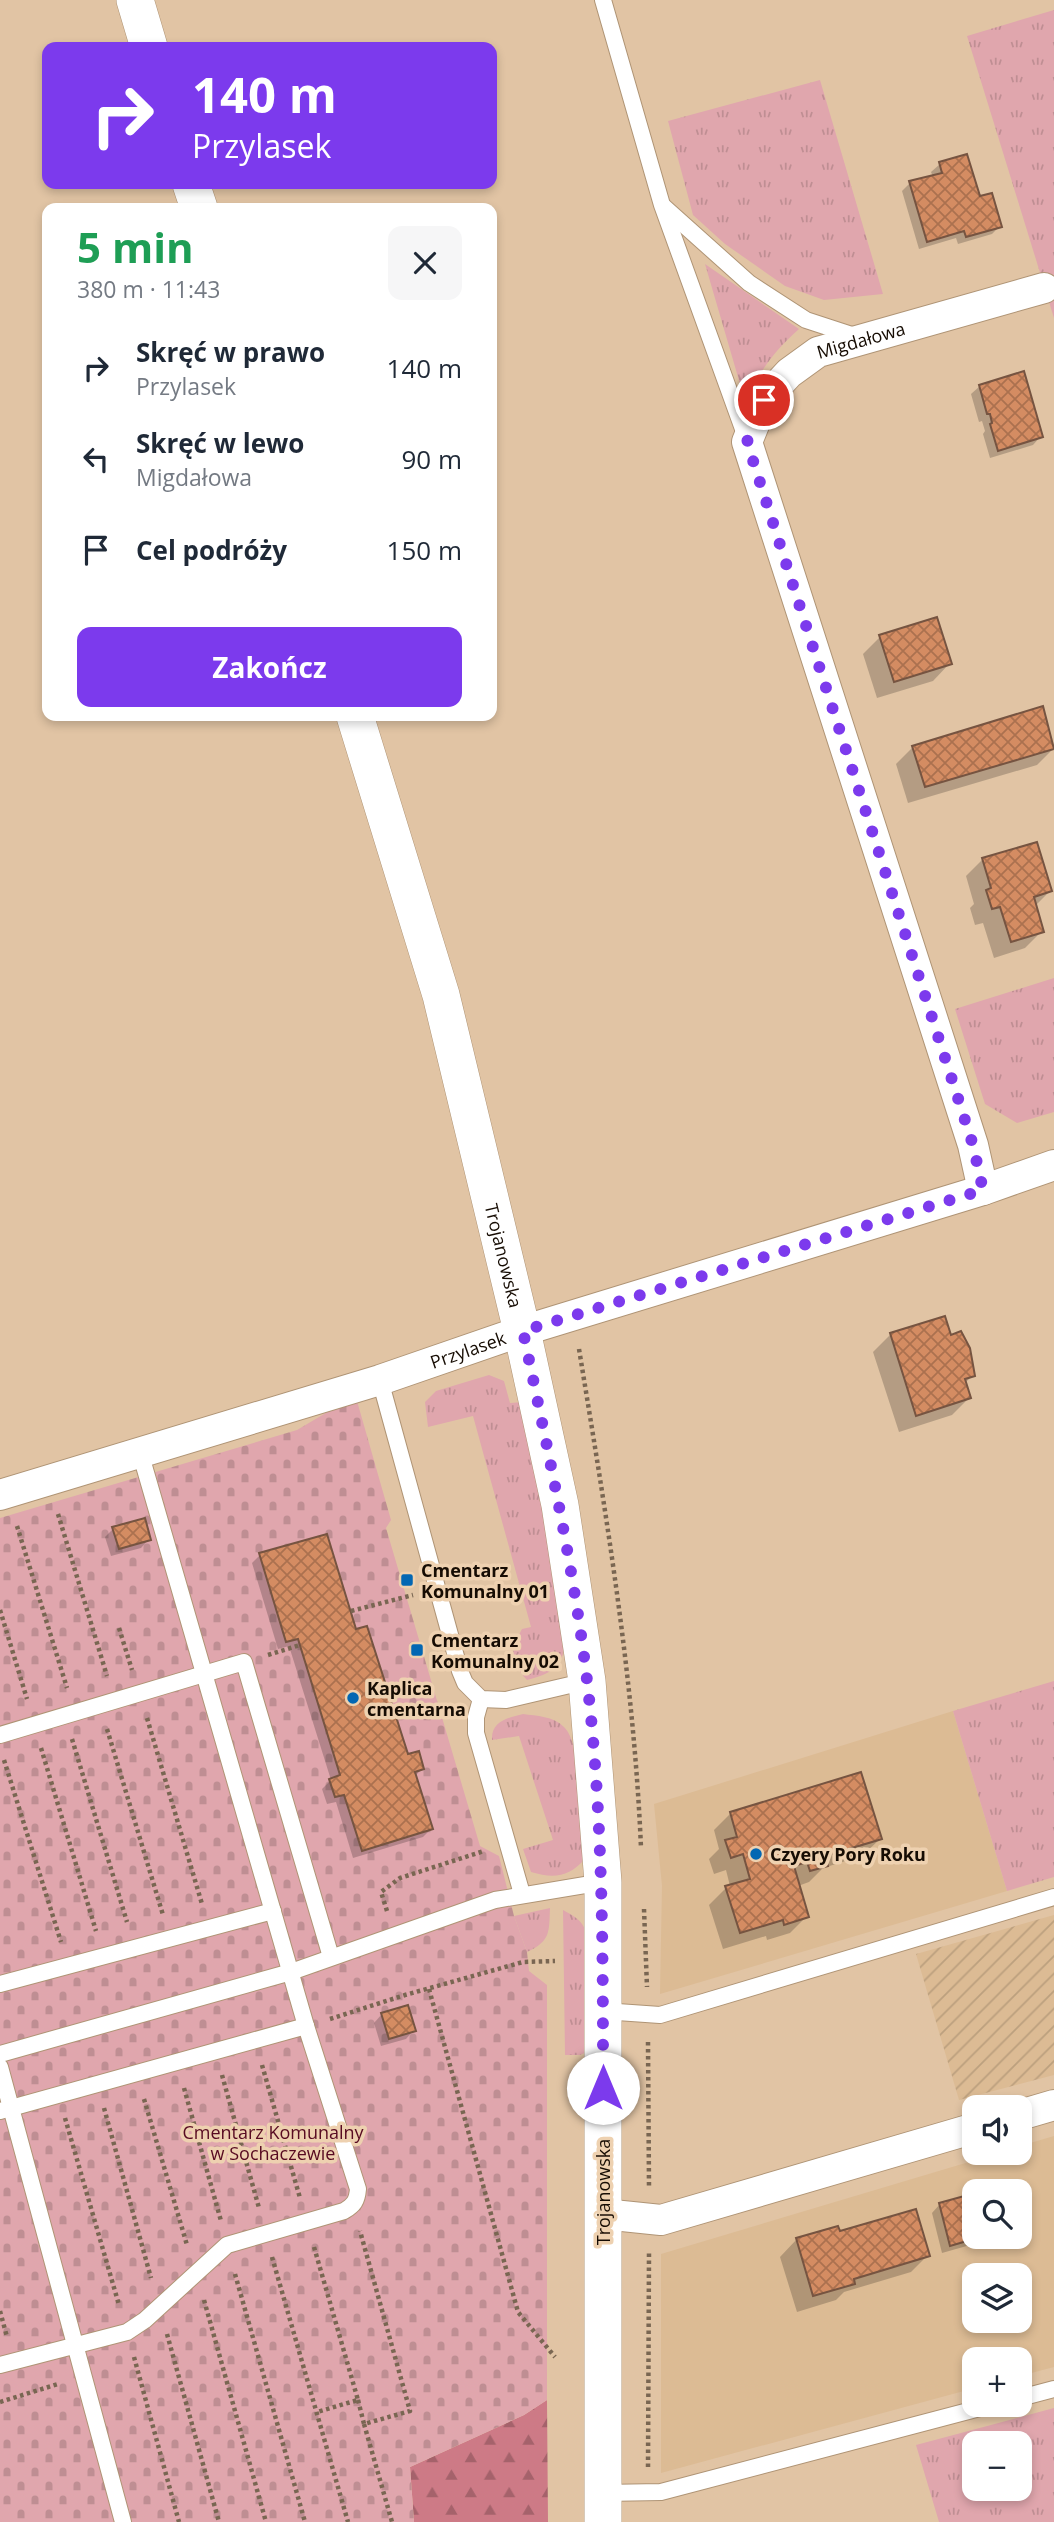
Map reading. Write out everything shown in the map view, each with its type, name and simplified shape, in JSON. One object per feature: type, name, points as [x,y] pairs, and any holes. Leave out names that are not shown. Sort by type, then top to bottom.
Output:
[{"type":"street","points":[[135,0],[148,42]]},
{"type":"street","name":"Migdałowa","points":[[747,442],[764,400],[789,373],[818,352],[1044,288]]},
{"type":"street","points":[[747,442],[973,1145],[983,1190]]},
{"type":"street","name":"Trojanowska","points":[[357,721],[441,995],[523,1331],[561,1505],[587,1681],[603,1882],[603,2507]]},
{"type":"street","name":"Przylasek","points":[[0,1495],[380,1380],[523,1331],[983,1190],[1054,1165]]},
{"type":"street","points":[[1032,2111],[1054,2105]]},
{"type":"street","points":[[603,2214],[661,2220],[962,2132]]},
{"type":"lane","points":[[603,0],[663,205],[747,442]]},
{"type":"lane","points":[[663,205],[750,283],[806,320],[863,338]]},
{"type":"lane","points":[[380,1380],[465,1683],[481,1699],[506,1700],[587,1681]]},
{"type":"lane","points":[[0,2365],[127,2332],[152,2314],[227,2245],[344,2211],[353,2206],[357,2199],[358,2189],[306,2026],[141,1452]]},
{"type":"lane","points":[[0,1735],[244,1662],[331,1957]]},
{"type":"lane","points":[[481,1699],[476,1717],[476,1734],[523,1894]]},
{"type":"lane","points":[[0,2054],[291,1972],[495,1900],[603,1882]]},
{"type":"lane","points":[[603,2011],[660,2015],[1054,1898]]},
{"type":"lane","points":[[0,1984],[273,1911]]},
{"type":"lane","points":[[6,2110],[306,2026]]},
{"type":"lane","points":[[0,2067],[6,2110],[123,2522]]},
{"type":"lane","points":[[1032,2395],[1054,2389]]},
{"type":"lane","points":[[603,2507],[962,2413]]},
{"type":"path","points":[[56,1507],[170,1939]]},
{"type":"path","points":[[16,1521],[135,1948]]},
{"type":"path","points":[[351,1611],[421,1593]]},
{"type":"path","points":[[0,1609],[103,1956]]},
{"type":"path","points":[[119,1628],[209,1929]]},
{"type":"path","points":[[4,1759],[68,1966]]},
{"type":"path","points":[[306,2026],[523,1962],[555,1961]]},
{"type":"path","points":[[429,1989],[518,2312],[555,2357]]},
{"type":"path","points":[[216,2051],[348,2522]]},
{"type":"path","points":[[177,2062],[305,2522]]},
{"type":"path","points":[[353,2206],[410,2411],[364,2424]]},
{"type":"path","points":[[0,2402],[83,2377]]},
{"type":"path","points":[[358,2400],[392,2522]]},
{"type":"shaded area","points":[[953,1711],[1007,1891],[660,1994],[662,1886],[654,1804]]},
{"type":"shaded area","points":[[1054,1915],[1054,2075],[978,2095],[962,2095],[962,2099],[959,2100],[916,1954]]},
{"type":"shaded area","points":[[1054,2136],[1054,2367],[1032,2373],[1032,2347],[962,2347],[962,2392],[661,2473],[661,2254],[962,2164],[1032,2165],[1032,2142]]},
{"type":"green space","points":[[1054,10],[1054,318],[967,36]]},
{"type":"green space","points":[[820,80],[883,294],[824,300],[785,286],[725,244],[693,215],[668,121]]},
{"type":"green space","points":[[705,264],[799,329],[768,362],[745,401]]},
{"type":"green space","points":[[1054,978],[1054,1112],[1017,1123],[985,1104],[955,1009]]},
{"type":"green space","points":[[489,1375],[504,1381],[510,1403],[523,1402],[566,1642],[561,1658],[554,1668],[527,1680],[513,1656],[522,1629],[531,1627],[473,1416],[428,1427],[425,1402],[436,1391]]},
{"type":"green space","name":"Cmentarz Komunalny w Sochaczewie","points":[[357,1401],[391,1520],[386,1528],[480,1846],[499,1856],[514,1916],[527,1952],[529,1971],[547,1985],[547,2400],[524,2415],[410,2467],[414,2522],[0,2522],[0,1518],[297,1430],[341,1404]]},
{"type":"green space","points":[[1054,1681],[1054,1877],[1007,1891],[953,1711]]},
{"type":"green space","points":[[523,1714],[545,1717],[560,1723],[570,1737],[575,1751],[585,1859],[573,1870],[561,1875],[531,1872],[523,1849],[553,1840],[519,1736],[492,1740],[497,1724]]},
{"type":"green space","points":[[550,1908],[545,1940],[527,1952],[514,1916]]},
{"type":"green space","points":[[563,1910],[580,1921],[586,1932],[589,2051],[580,2055],[565,2055]]},
{"type":"green space","points":[[547,2400],[548,2522],[414,2522],[410,2467],[524,2415]]},
{"type":"green space","points":[[1054,2408],[1054,2522],[939,2522],[916,2445],[962,2433],[962,2501],[1032,2501],[1032,2431],[968,2431],[1020,2417],[1032,2417],[1032,2414]]},
{"type":"building","points":[[967,154],[980,196],[992,193],[1002,227],[966,237],[964,231],[927,242],[909,181],[942,173],[939,162]]},
{"type":"building","points":[[1024,371],[1043,437],[998,451],[990,424],[990,414],[987,414],[979,385]]},
{"type":"building","points":[[937,617],[952,664],[894,682],[879,635]]},
{"type":"building","points":[[1043,706],[1054,749],[925,787],[912,746]]},
{"type":"building","points":[[1037,842],[1052,891],[1034,897],[1044,932],[1011,942],[1000,907],[992,909],[986,890],[991,888],[982,858]]},
{"type":"building","points":[[945,1316],[951,1335],[961,1331],[970,1348],[975,1376],[965,1379],[971,1398],[916,1416],[890,1333]]},
{"type":"building","points":[[145,1518],[151,1540],[119,1549],[112,1527]]},
{"type":"building","name":"Kaplica cmentarna","points":[[327,1534],[356,1629],[367,1626],[408,1754],[419,1751],[424,1769],[415,1772],[433,1829],[362,1851],[344,1795],[335,1797],[329,1779],[340,1775],[298,1639],[286,1642],[259,1553]]},
{"type":"building","points":[[861,1772],[882,1839],[825,1856],[828,1866],[810,1871],[807,1862],[794,1866],[809,1917],[784,1925],[783,1920],[740,1933],[725,1886],[750,1879],[743,1854],[731,1858],[725,1840],[737,1837],[730,1812]]},
{"type":"building","points":[[408,2005],[416,2031],[389,2039],[381,2013]]},
{"type":"building","points":[[962,2197],[962,2242],[950,2246],[939,2203]]},
{"type":"building","points":[[916,2209],[930,2256],[854,2279],[855,2284],[813,2296],[796,2238],[838,2226],[840,2231]]},
{"type":"place","name":"Cmentarz Komunalny 01","points":[[407,1580]]},
{"type":"place","name":"Cmentarz Komunalny 02","points":[[417,1650]]},
{"type":"place","name":"Kaplica cmentarna","points":[[353,1698]]},
{"type":"place","name":"Czyery Pory Roku","points":[[756,1854]]},
{"type":"route","points":[[603,2088],[603,1882],[587,1681],[561,1505],[523,1331],[983,1190],[973,1145],[747,442],[764,400]]}]
